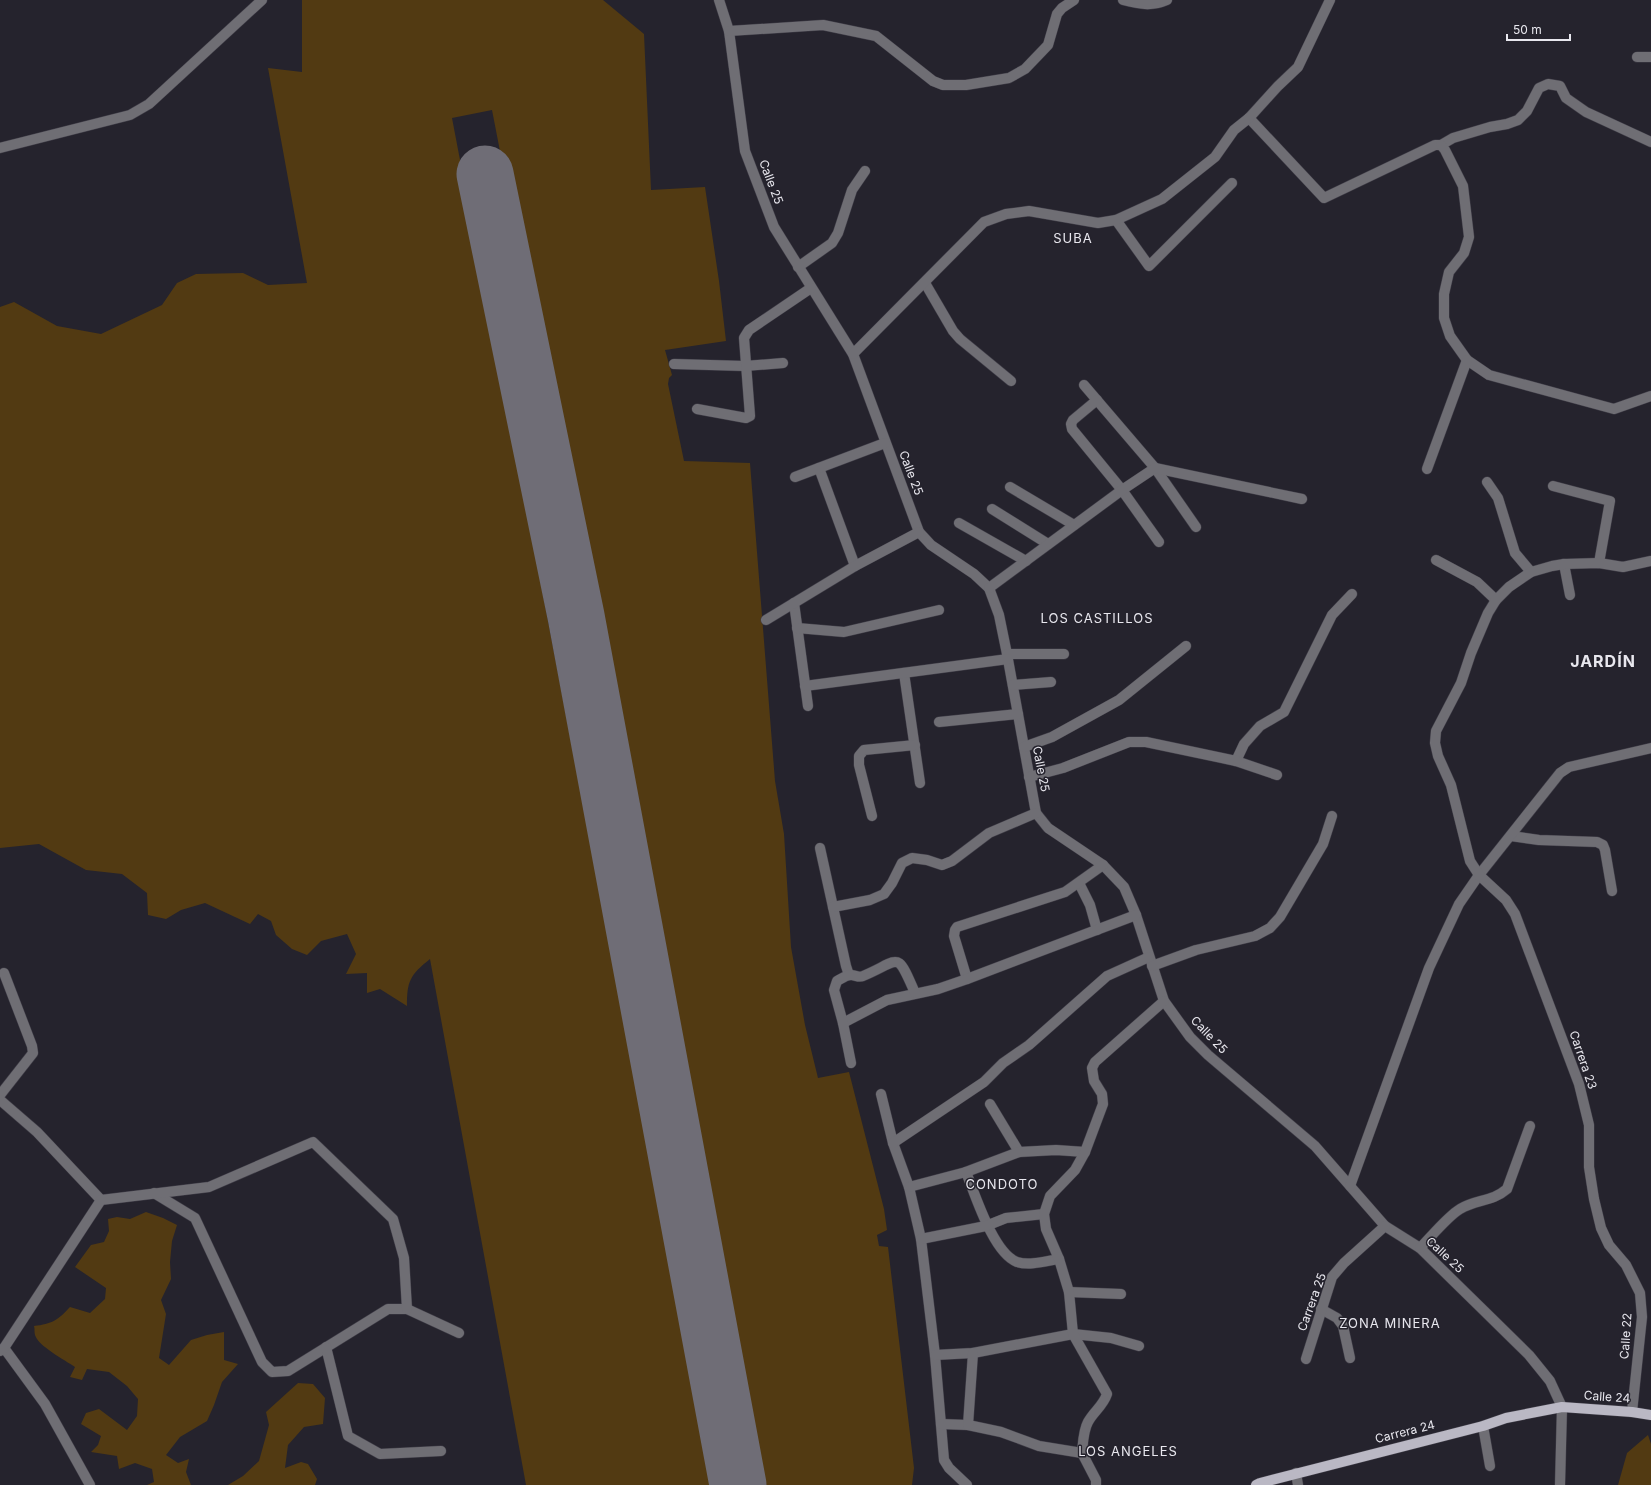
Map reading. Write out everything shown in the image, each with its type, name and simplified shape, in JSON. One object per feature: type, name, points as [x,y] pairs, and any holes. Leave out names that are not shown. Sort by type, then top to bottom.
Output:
[{"type":"main road","name":"Calle 24","points":[[1562,1407],[1632,1412],[1651,1415]]},
{"type":"main road","name":"Carrera 24","points":[[1256,1485],[1260,1482],[1483,1426],[1506,1418],[1562,1407]]},
{"type":"street","points":[[0,148],[130,114],[149,104],[262,0]]},
{"type":"street","name":"Calle 25","points":[[719,0],[729,31],[745,151],[774,227],[853,354],[919,532],[931,545],[974,574],[988,588],[999,615],[1036,813],[1048,828],[1103,865],[1124,887],[1136,915],[1164,1001],[1190,1038],[1315,1146],[1385,1226],[1420,1248],[1529,1355],[1550,1381],[1562,1407]]},
{"type":"street","points":[[729,31],[823,25],[876,36],[933,81],[943,85],[966,85],[1009,78],[1025,69],[1048,45],[1057,14],[1062,8],[1074,0]]},
{"type":"street","points":[[1123,0],[1143,5],[1157,4],[1167,0]]},
{"type":"street","points":[[853,354],[984,222],[1006,214],[1029,211],[1098,223],[1116,220],[1162,199],[1215,157],[1234,130],[1249,118],[1278,86],[1298,67],[1330,0]]},
{"type":"street","points":[[1637,57],[1651,57]]},
{"type":"street","points":[[1249,118],[1324,198],[1435,145],[1441,145],[1453,138],[1518,120],[1527,111],[1539,88],[1548,84],[1560,86],[1566,98],[1586,112],[1651,142]]},
{"type":"street","points":[[1441,145],[1463,186],[1469,237],[1464,253],[1449,272],[1444,294],[1444,318],[1450,336],[1467,360],[1490,374],[1614,409],[1651,396]]},
{"type":"street","points":[[798,267],[832,243],[838,233],[852,190],[865,171]]},
{"type":"street","points":[[1116,220],[1149,266],[1232,183]]},
{"type":"street","points":[[925,283],[953,331],[1011,381]]},
{"type":"street","points":[[697,409],[748,418],[750,415],[744,338],[746,333],[811,288]]},
{"type":"street","points":[[1427,470],[1467,360]]},
{"type":"street","points":[[674,364],[746,366],[783,363]]},
{"type":"street","points":[[1084,385],[1155,468],[1196,527]]},
{"type":"street","points":[[1097,400],[1074,420],[1071,424],[1072,428],[1122,490],[1159,542]]},
{"type":"street","points":[[795,477],[886,443]]},
{"type":"street","points":[[819,468],[855,566]]},
{"type":"street","points":[[988,588],[1122,490],[1155,468],[1302,499]]},
{"type":"street","points":[[1487,482],[1498,498],[1515,553],[1531,572],[1564,564],[1599,563],[1623,567],[1651,561]]},
{"type":"street","points":[[1553,486],[1610,501],[1599,563]]},
{"type":"street","points":[[1010,487],[1074,525]]},
{"type":"street","points":[[992,509],[1048,544]]},
{"type":"street","points":[[959,523],[1026,561]]},
{"type":"street","points":[[766,620],[855,566],[919,532]]},
{"type":"street","points":[[1436,560],[1477,582],[1496,600]]},
{"type":"street","points":[[1564,564],[1570,595]]},
{"type":"street","name":"Carrera 23","points":[[1531,572],[1509,587],[1496,600],[1488,613],[1471,653],[1461,683],[1436,731],[1435,743],[1438,756],[1451,785],[1470,861],[1479,875],[1506,900],[1515,914],[1579,1084],[1589,1125],[1589,1167],[1594,1200],[1601,1228],[1609,1245],[1626,1266]]},
{"type":"street","points":[[1236,761],[1244,744],[1260,726],[1284,712],[1332,615],[1352,594]]},
{"type":"street","points":[[794,603],[808,706]]},
{"type":"street","points":[[797,628],[844,632],[939,610]]},
{"type":"street","points":[[1024,747],[1052,736],[1119,700],[1186,646]]},
{"type":"street","points":[[805,686],[1008,657],[1064,654]]},
{"type":"street","points":[[904,673],[920,783]]},
{"type":"street","points":[[1013,685],[1051,682]]},
{"type":"street","points":[[939,722],[1018,714]]},
{"type":"street","points":[[1029,777],[1063,768],[1129,742],[1146,742],[1236,761],[1277,775]]},
{"type":"street","points":[[872,816],[859,764],[859,756],[864,750],[915,745]]},
{"type":"street","points":[[1350,1186],[1429,968],[1459,904],[1479,875],[1560,774],[1569,767],[1651,748]]},
{"type":"street","points":[[833,907],[870,900],[884,894],[892,883],[902,863],[912,858],[927,860],[942,865],[952,861],[989,833],[1036,813]]},
{"type":"street","points":[[893,1143],[984,1082],[1003,1063],[1029,1044],[1107,976],[1150,961],[1255,936],[1270,928],[1280,917],[1323,844],[1332,816]]},
{"type":"street","points":[[1511,836],[1539,840],[1597,842],[1603,845],[1612,891]]},
{"type":"street","points":[[820,848],[849,975]]},
{"type":"street","points":[[968,979],[954,936],[957,927],[1065,892],[1103,865]]},
{"type":"street","points":[[1079,883],[1090,905],[1097,930]]},
{"type":"street","points":[[843,1023],[888,1000],[938,989],[968,979],[1136,915]]},
{"type":"street","points":[[851,1063],[843,1023],[834,990],[834,985],[837,981],[849,975],[861,977],[892,961],[899,962],[904,967],[915,993]]},
{"type":"street","points":[[0,1095],[33,1053],[32,1046],[4,973]]},
{"type":"street","points":[[1096,1485],[1096,1480],[1082,1453],[1087,1424],[1104,1402],[1107,1394],[1073,1334],[1069,1292],[1059,1259],[1046,1229],[1044,1214],[1050,1196],[1075,1170],[1085,1152],[1103,1104],[1102,1094],[1094,1081],[1092,1068],[1095,1062],[1164,1001]]},
{"type":"street","points":[[881,1094],[893,1143],[908,1187],[921,1239],[935,1355],[944,1460],[946,1465],[967,1485]]},
{"type":"street","points":[[0,1100],[37,1132],[101,1200]]},
{"type":"street","points":[[990,1104],[1019,1152]]},
{"type":"street","points":[[1420,1248],[1458,1210],[1470,1204],[1499,1196],[1507,1189],[1530,1126]]},
{"type":"street","points":[[90,1485],[45,1404],[2,1350],[101,1200],[209,1187],[313,1142],[393,1219],[404,1258],[407,1309]]},
{"type":"street","points":[[908,1187],[966,1172],[1019,1152],[1056,1150],[1085,1152]]},
{"type":"street","points":[[966,1172],[986,1226],[1007,1256],[1016,1261],[1027,1264],[1059,1259]]},
{"type":"street","points":[[154,1193],[195,1218],[262,1362],[272,1372],[288,1371],[388,1309],[407,1309],[459,1334]]},
{"type":"street","points":[[921,1239],[986,1226],[1006,1218],[1044,1214]]},
{"type":"street","name":"Carrera 25","points":[[1306,1359],[1332,1277],[1344,1263],[1385,1226]]},
{"type":"street","name":"Calle 22","points":[[1626,1266],[1640,1293],[1642,1317],[1632,1412]]},
{"type":"street","points":[[1069,1292],[1121,1294]]},
{"type":"street","points":[[1321,1309],[1337,1318],[1343,1326],[1350,1358]]},
{"type":"street","points":[[935,1355],[974,1354],[1073,1334],[1111,1338],[1139,1346]]},
{"type":"street","points":[[326,1347],[348,1436],[380,1454],[441,1451]]},
{"type":"street","points":[[968,1425],[974,1354]]},
{"type":"street","points":[[1560,1485],[1562,1407]]},
{"type":"street","points":[[941,1424],[968,1425],[1001,1432],[1040,1446],[1082,1453]]},
{"type":"street","points":[[1483,1426],[1490,1466]]},
{"type":"street","points":[[1296,1473],[1298,1485]]},
{"type":"shaded area","points":[[302,0],[603,0],[644,34],[651,190],[705,187],[726,341],[665,350],[672,375],[669,378],[668,384],[684,461],[750,463],[775,781],[784,834],[791,947],[805,1025],[818,1078],[849,1072],[884,1209],[887,1230],[877,1235],[879,1246],[888,1247],[914,1468],[912,1485],[759,1485],[492,110],[452,118],[713,1485],[526,1485],[430,959],[414,974],[411,979],[408,990],[407,1006],[380,989],[367,993],[367,973],[346,974],[356,954],[347,934],[321,941],[307,955],[292,949],[276,935],[271,921],[258,914],[250,924],[205,903],[181,910],[166,919],[148,915],[147,893],[122,874],[86,870],[39,844],[0,848],[0,307],[14,302],[57,326],[101,334],[162,305],[177,283],[196,274],[243,273],[268,285],[307,283],[268,68],[302,72]]},
{"type":"shaded area","points":[[146,1212],[177,1225],[172,1241],[170,1262],[171,1279],[161,1300],[166,1314],[159,1358],[169,1365],[191,1340],[224,1332],[224,1360],[238,1364],[222,1382],[207,1421],[180,1437],[166,1455],[178,1463],[189,1459],[186,1472],[191,1485],[147,1485],[154,1482],[152,1469],[135,1463],[119,1469],[117,1456],[91,1452],[98,1445],[101,1436],[81,1424],[86,1413],[99,1409],[127,1430],[137,1416],[138,1399],[127,1386],[109,1372],[87,1369],[82,1380],[70,1377],[75,1367],[41,1344],[35,1334],[34,1326],[54,1321],[70,1307],[90,1313],[105,1299],[106,1288],[75,1267],[91,1245],[104,1242],[109,1231],[108,1219],[117,1217],[130,1219]]},
{"type":"shaded area","points":[[298,1383],[313,1384],[325,1398],[323,1424],[304,1427],[288,1445],[285,1468],[301,1462],[308,1464],[317,1479],[315,1485],[228,1485],[243,1476],[259,1461],[269,1425],[266,1412]]},
{"type":"shaded area","points":[[1648,1435],[1651,1444],[1651,1485],[1618,1485],[1627,1453]]},
{"type":"runway","points":[[485,174],[576,616],[738,1485]]},
{"type":"district","name":"SUBA","points":[[1073,238]]},
{"type":"district","name":"LOS CASTILLOS","points":[[1097,618]]},
{"type":"district","name":"JARDÍN","points":[[1603,661]]},
{"type":"district","name":"CONDOTO","points":[[1002,1184]]},
{"type":"district","name":"ZONA MINERA","points":[[1390,1323]]},
{"type":"district","name":"LOS ANGELES","points":[[1128,1451]]}]
